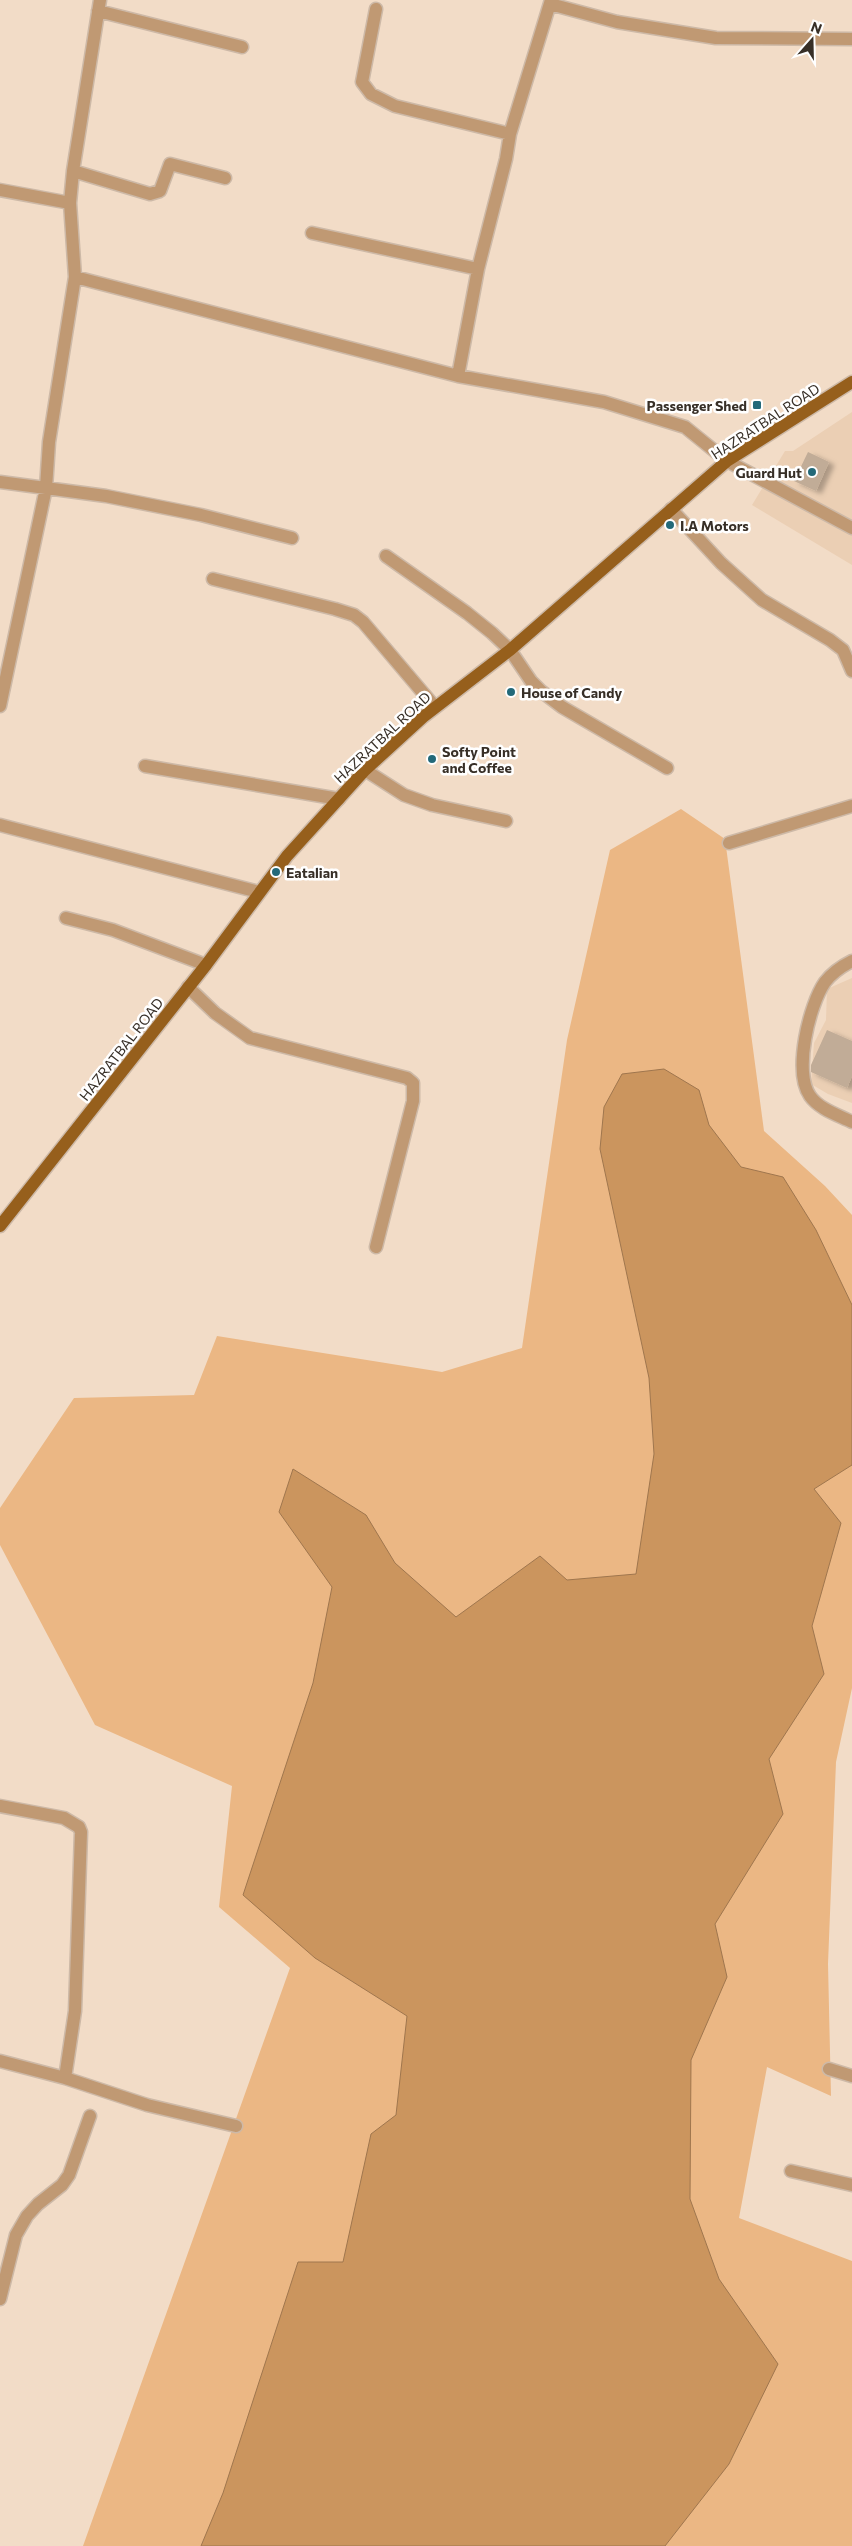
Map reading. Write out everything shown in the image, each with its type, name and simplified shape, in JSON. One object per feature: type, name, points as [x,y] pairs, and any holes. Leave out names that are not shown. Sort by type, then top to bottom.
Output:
[{"type":"main road","name":"HAZRATBAL ROAD","points":[[0,1226],[206,965],[287,856],[365,770],[435,707],[510,650],[727,461],[852,382]]},
{"type":"street","points":[[458,376],[478,269],[506,159],[510,134],[551,2],[617,22],[716,38],[852,39]]},
{"type":"street","points":[[0,706],[46,488],[48,442],[75,277],[70,203],[73,171],[99,5],[242,47]]},
{"type":"street","points":[[376,9],[362,82],[371,94],[395,106],[510,134]]},
{"type":"street","points":[[73,171],[155,194],[160,191],[170,164],[224,178]]},
{"type":"street","points":[[0,190],[70,203]]},
{"type":"street","points":[[312,233],[478,269]]},
{"type":"street","points":[[75,277],[458,376],[604,402],[685,428],[727,461],[852,528]]},
{"type":"street","points":[[0,482],[106,496],[201,514],[292,538]]},
{"type":"street","points":[[671,509],[720,563],[762,600],[830,640],[843,650],[852,672]]},
{"type":"street","points":[[386,556],[468,613],[510,650],[531,682],[541,691],[562,706],[667,768]]},
{"type":"street","points":[[213,579],[354,615],[368,628],[435,707]]},
{"type":"street","points":[[145,766],[339,799]]},
{"type":"street","points":[[365,770],[404,795],[432,805],[506,821]]},
{"type":"street","points":[[729,843],[852,806]]},
{"type":"street","points":[[0,825],[259,892]]},
{"type":"street","points":[[66,918],[113,930],[206,965]]},
{"type":"street","points":[[852,961],[841,967],[826,982],[814,1004],[807,1032],[804,1082],[810,1096],[824,1109],[852,1122]]},
{"type":"street","points":[[188,986],[215,1013],[250,1038],[407,1078],[413,1083],[413,1101],[376,1247]]},
{"type":"street","points":[[0,1806],[64,1818],[80,1827],[83,1841],[75,2011],[66,2078]]},
{"type":"street","points":[[0,2061],[66,2078],[147,2105],[236,2126]]},
{"type":"street","points":[[829,2069],[852,2076]]},
{"type":"street","points":[[0,2299],[16,2235],[38,2204],[62,2185],[69,2175],[90,2116]]},
{"type":"street","points":[[791,2171],[852,2185]]},
{"type":"shaded area","points":[[852,412],[852,565],[752,505],[785,451],[793,451]]},
{"type":"shaded area","points":[[681,809],[725,839],[764,1131],[825,1186],[852,1215],[852,1688],[836,1762],[828,1964],[831,2096],[767,2067],[739,2218],[852,2261],[852,2546],[83,2546],[290,1968],[219,1907],[232,1786],[95,1725],[0,1545],[0,1508],[74,1398],[194,1395],[217,1336],[442,1372],[522,1348],[567,1040],[610,850]]},
{"type":"shaded area","points":[[852,978],[852,1103],[828,1094],[811,1084],[814,1043],[826,1020],[827,989]]},
{"type":"shaded area","points":[[664,1069],[699,1090],[709,1125],[741,1167],[783,1177],[816,1230],[852,1305],[852,1465],[814,1489],[841,1523],[812,1626],[824,1674],[769,1759],[783,1814],[715,1924],[727,1977],[691,2060],[690,2199],[719,2279],[778,2364],[729,2464],[665,2546],[201,2546],[223,2493],[298,2262],[343,2262],[371,2134],[396,2115],[407,2016],[315,1958],[243,1895],[313,1683],[332,1587],[279,1512],[293,1469],[366,1515],[395,1563],[456,1617],[540,1556],[567,1580],[636,1574],[654,1454],[649,1378],[600,1149],[604,1107],[622,1074]]},
{"type":"building","name":"Guard Hut","points":[[808,452],[829,462],[816,491],[794,481]]},
{"type":"building","points":[[827,1030],[852,1041],[852,1076],[847,1088],[811,1072],[811,1065]]},
{"type":"place","name":"Passenger Shed","points":[[757,405]]},
{"type":"place","name":"Guard Hut","points":[[812,472]]},
{"type":"place","name":"I.A Motors","points":[[670,525]]},
{"type":"place","name":"House of Candy","points":[[511,692]]},
{"type":"place","name":"Softy Point and Coffee","points":[[432,759]]},
{"type":"place","name":"Eatalian","points":[[276,872]]}]
